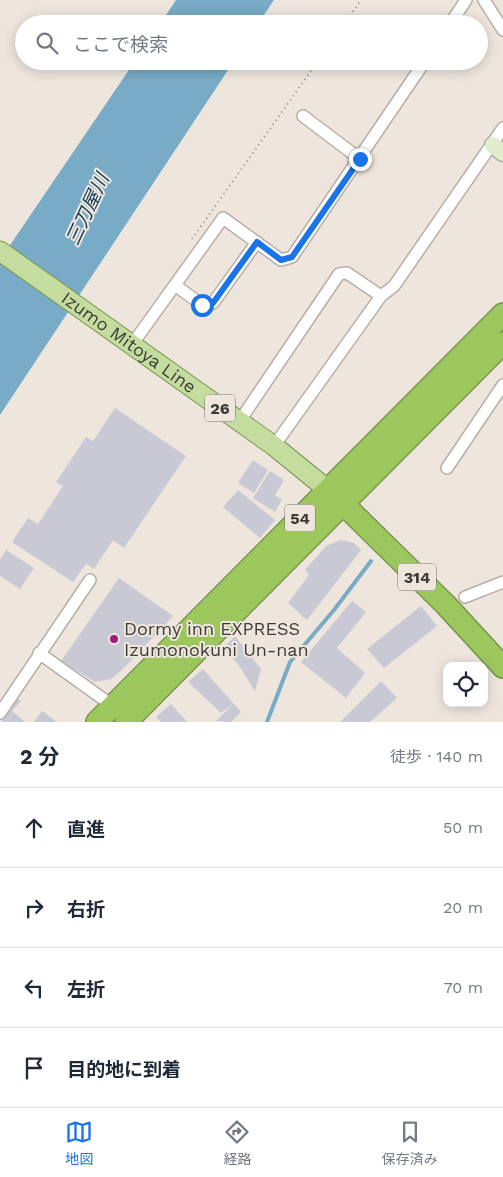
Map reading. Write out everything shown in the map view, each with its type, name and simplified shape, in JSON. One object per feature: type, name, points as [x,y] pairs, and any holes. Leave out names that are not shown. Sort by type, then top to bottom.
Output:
[{"type":"highway","name":"54","points":[[128,721],[503,314]]},
{"type":"highway","name":"54","points":[[97,722],[503,343]]},
{"type":"highway","name":"314","points":[[336,497],[444,604],[503,667]]},
{"type":"main road","name":"Izumo Mitoya Line","points":[[0,251],[274,446],[336,497]]},
{"type":"street","points":[[456,15],[466,0]]},
{"type":"street","points":[[484,0],[503,30]]},
{"type":"street","points":[[131,346],[223,218],[281,260],[292,257],[419,70]]},
{"type":"street","points":[[303,116],[360,159]]},
{"type":"street","points":[[274,446],[381,296],[394,286],[498,149],[503,128]]},
{"type":"street","points":[[174,285],[202,305],[213,303],[257,242]]},
{"type":"street","points":[[239,422],[339,274],[346,273],[381,296]]},
{"type":"street","points":[[447,468],[503,385]]},
{"type":"street","points":[[0,713],[90,580]]},
{"type":"street","points":[[465,597],[503,582]]},
{"type":"street","points":[[39,654],[112,706],[128,721]]},
{"type":"path","points":[[350,15],[361,0]]},
{"type":"path","points":[[190,245],[312,70]]},
{"type":"water","points":[[176,0],[274,0],[264,15],[166,15]]},
{"type":"water","name":"三刀屋川","points":[[129,70],[228,70],[0,415],[0,260]]},
{"type":"building","points":[[115,408],[186,456],[124,548],[113,540],[94,569],[86,564],[73,582],[12,542],[28,518],[38,524],[63,486],[56,482],[86,437],[93,441]]},
{"type":"building","points":[[253,460],[268,470],[254,493],[238,483]]},
{"type":"building","points":[[270,471],[284,480],[275,495],[282,500],[275,512],[253,498]]},
{"type":"building","points":[[238,490],[275,520],[260,538],[223,507]]},
{"type":"building","points":[[341,540],[354,543],[361,550],[307,620],[288,603],[309,575],[305,570],[326,546]]},
{"type":"building","points":[[6,550],[34,568],[20,589],[0,576],[0,560]]},
{"type":"building","name":"Dormy inn EXPRESS Izumonokuni Un-nan","points":[[119,578],[173,616],[122,670],[111,679],[95,682],[61,661]]},
{"type":"building","points":[[352,601],[366,612],[337,648],[365,673],[346,698],[301,662]]},
{"type":"building","points":[[421,606],[437,626],[384,668],[367,649]]},
{"type":"building","points":[[235,636],[261,669],[255,691],[238,664],[223,648]]},
{"type":"building","points":[[203,669],[241,712],[231,722],[216,721],[233,704],[221,713],[188,682]]},
{"type":"building","points":[[381,681],[397,698],[370,722],[340,722]]},
{"type":"building","points":[[17,698],[21,701],[12,711],[25,722],[2,722],[0,718]]},
{"type":"building","points":[[171,704],[187,722],[161,722],[156,717]]},
{"type":"building","points":[[42,711],[57,722],[34,722]]},
{"type":"waterway","points":[[267,722],[290,662],[334,610],[371,561]]},
{"type":"place","name":"Dormy inn EXPRESS Izumonokuni Un-nan","points":[[114,639]]},
{"type":"route","points":[[202,305],[213,303],[257,242],[281,260],[292,257],[360,159]]}]
